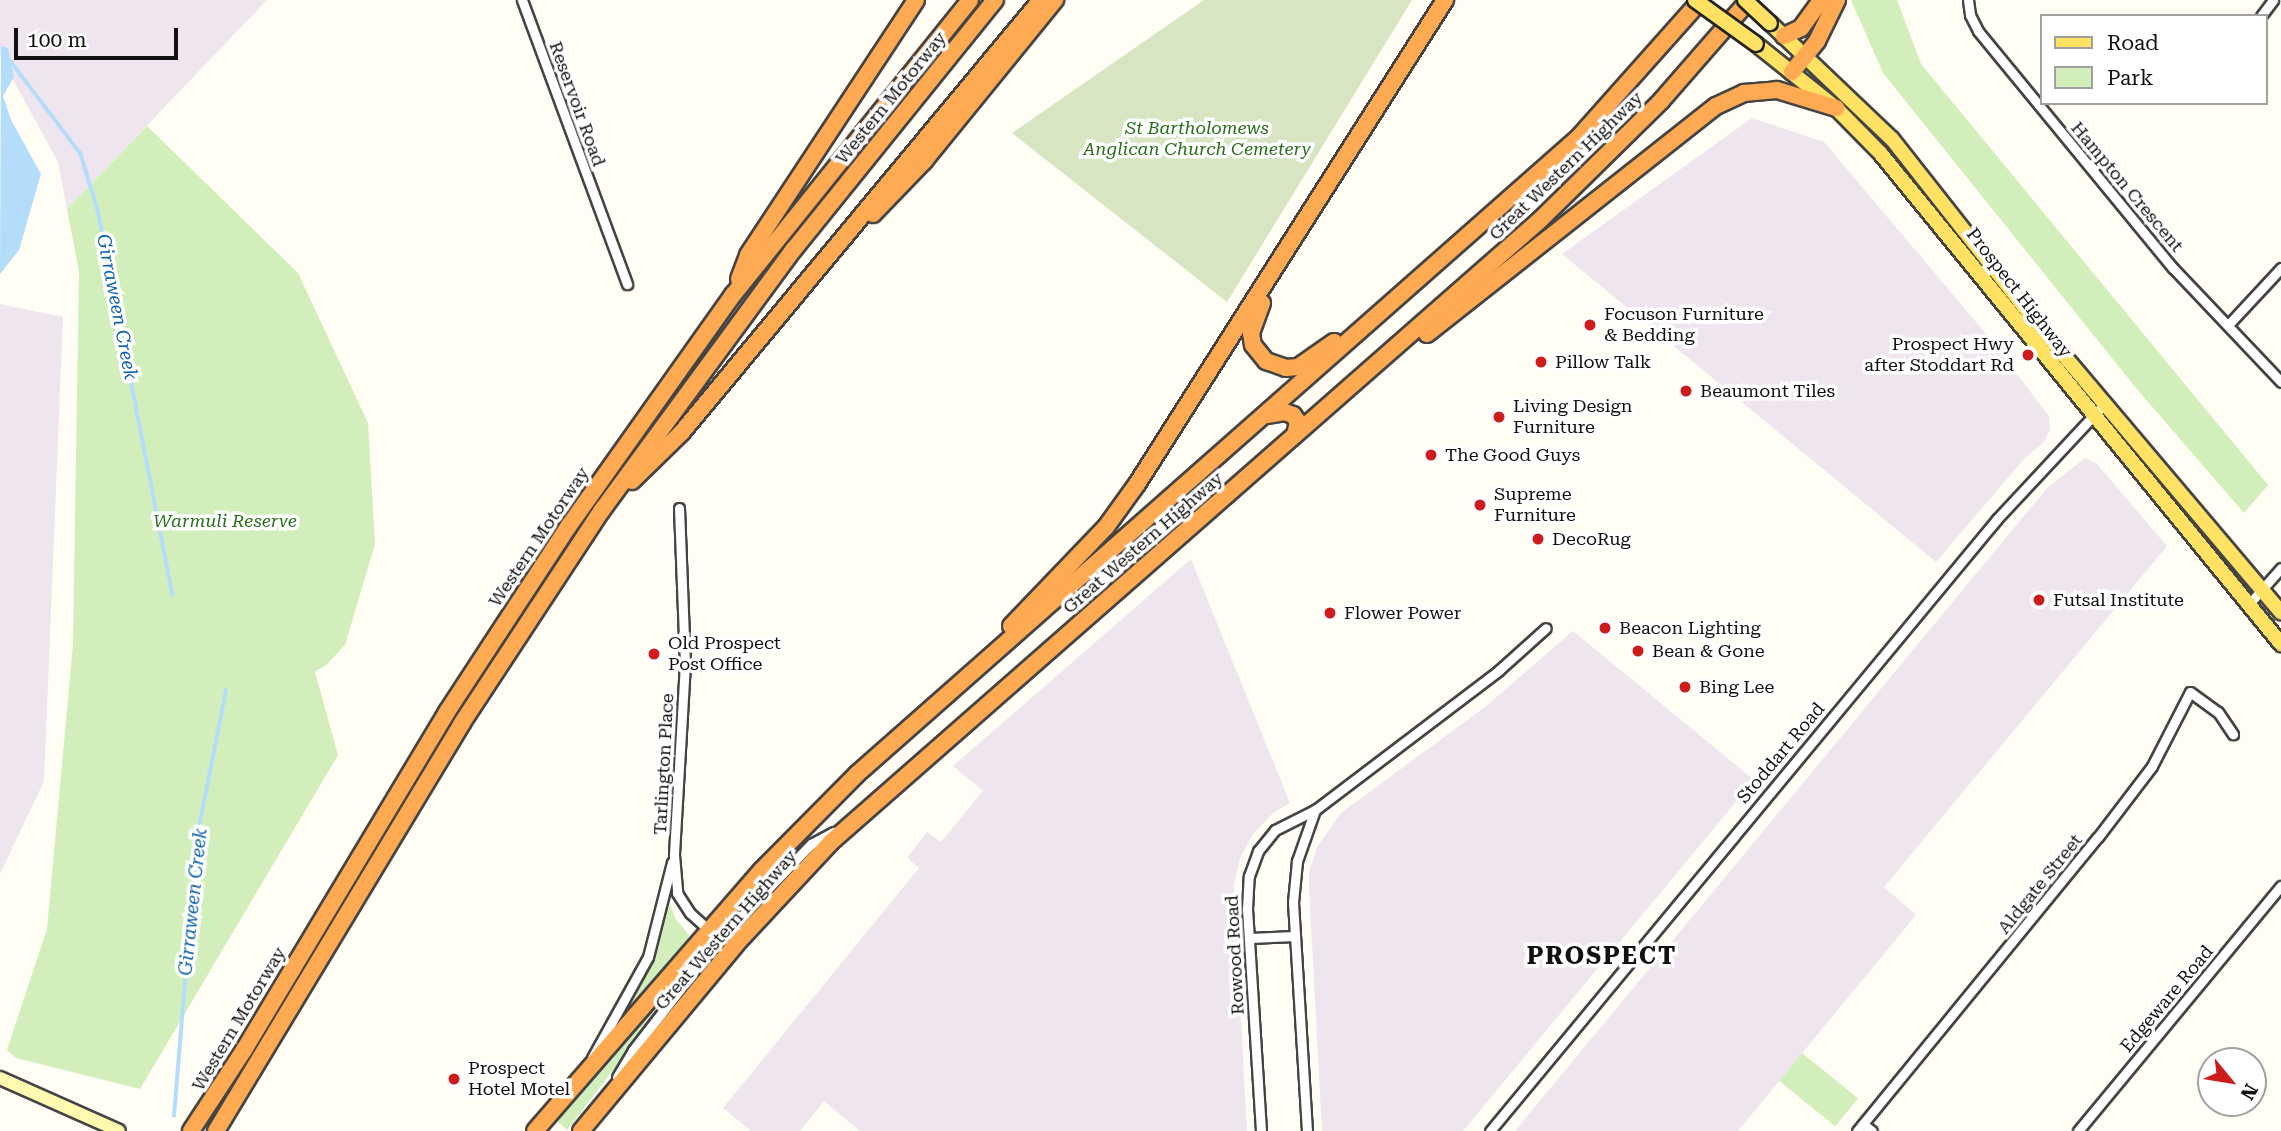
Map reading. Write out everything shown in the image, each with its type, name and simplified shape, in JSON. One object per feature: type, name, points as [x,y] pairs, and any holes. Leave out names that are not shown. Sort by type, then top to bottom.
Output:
[{"type":"highway","points":[[733,295],[748,255],[916,0]]},
{"type":"highway","name":"Western Motorway","points":[[191,1131],[507,618],[607,470],[733,295],[970,0]]},
{"type":"highway","name":"Western Motorway","points":[[216,1131],[463,723],[602,510],[794,249],[995,0]]},
{"type":"highway","points":[[602,510],[682,432],[1041,0]]},
{"type":"highway","points":[[823,261],[916,169],[1055,0]]},
{"type":"highway","points":[[942,699],[1114,516],[1187,408],[1445,0]]},
{"type":"highway","points":[[1419,279],[1298,367],[1286,368],[1266,361],[1252,345],[1251,333],[1260,307],[1454,0]]},
{"type":"highway","name":"Great Western Highway","points":[[535,1131],[762,870],[857,774],[1579,137],[1701,0]]},
{"type":"highway","name":"Great Western Highway","points":[[581,1131],[736,944],[785,889],[854,821],[1353,385],[1605,159],[1661,101],[1747,0]]},
{"type":"highway","points":[[1784,36],[1801,28],[1821,0]]},
{"type":"highway","points":[[1792,72],[1806,56],[1837,0]]},
{"type":"highway","points":[[1353,385],[1427,333],[1716,106],[1744,93],[1777,90],[1836,108]]},
{"type":"highway","points":[[1265,416],[1285,412],[1293,415],[1298,422],[1295,435]]},
{"type":"main road","name":"Prospect Highway","points":[[1695,0],[1756,44],[1836,108],[1938,221],[2092,416],[2281,645]]},
{"type":"main road","name":"Prospect Highway","points":[[1747,0],[1892,139],[2039,326],[2281,612]]},
{"type":"street","name":"Reservoir Road","points":[[522,0],[626,284]]},
{"type":"street","name":"Hampton Crescent","points":[[1968,0],[1970,15],[1978,31],[2173,268],[2281,382]]},
{"type":"street","points":[[2228,325],[2281,268]]},
{"type":"street","name":"Stoddart Road","points":[[1490,1131],[1979,540],[2105,403]]},
{"type":"street","name":"Tarlington Place","points":[[679,508],[685,663],[674,855],[677,893],[690,913],[709,930]]},
{"type":"street","points":[[2249,604],[2281,568]]},
{"type":"street","name":"Rowood Road","points":[[1261,1131],[1247,891],[1258,851],[1275,830],[1315,810],[1498,671],[1546,628]]},
{"type":"street","name":"Aldgate Street","points":[[1860,1127],[2098,837],[2152,766],[2190,692],[2218,712],[2233,734]]},
{"type":"street","points":[[1307,1131],[1294,936],[1293,880],[1302,841],[1315,810]]},
{"type":"street","points":[[597,1112],[633,1050],[704,958],[708,950],[709,930],[719,933],[730,927],[811,844],[854,821]]},
{"type":"street","name":"Tarlington Place","points":[[582,1074],[648,957],[674,855]]},
{"type":"street","name":"Edgeware Road","points":[[2078,1131],[2281,886]]},
{"type":"street","points":[[1250,939],[1294,936]]},
{"type":"street","points":[[0,1078],[119,1131]]},
{"type":"street","points":[[1860,1127],[1872,1131]]},
{"type":"shaded area","points":[[0,0],[267,0],[67,209],[58,162],[0,56]]},
{"type":"shaded area","points":[[1752,118],[1824,142],[1982,329],[2049,416],[2050,430],[2044,442],[2024,459],[1936,562],[1562,254]]},
{"type":"shaded area","points":[[0,304],[63,317],[44,781],[0,874]]},
{"type":"shaded area","points":[[2085,458],[2097,464],[2167,546],[1884,887],[1916,915],[1738,1131],[1515,1131],[2047,488]]},
{"type":"shaded area","points":[[1191,559],[1290,803],[1273,813],[1254,833],[1240,858],[1234,885],[1247,1131],[860,1131],[824,1101],[800,1131],[751,1131],[723,1108],[919,868],[907,858],[927,832],[941,842],[983,791],[953,766]]},
{"type":"shaded area","points":[[1573,631],[1754,780],[1463,1131],[1322,1131],[1309,888],[1309,872],[1317,847],[1341,813],[1485,707]]},
{"type":"green space","name":"St Bartholomews Anglican Church Cemetery","points":[[1204,0],[1412,0],[1227,302],[1012,133]]},
{"type":"green space","points":[[1851,0],[1897,0],[1921,64],[2268,485],[2244,513],[2136,388],[1883,73]]},
{"type":"green space","name":"Warmuli Reserve","points":[[147,126],[298,273],[368,423],[375,544],[345,645],[326,665],[315,672],[338,755],[140,1089],[16,1058],[7,1050],[47,929],[73,644],[79,272],[67,209]]},
{"type":"green space","points":[[670,904],[675,918],[689,935],[688,939],[633,1002]]},
{"type":"green space","points":[[680,976],[683,979],[567,1130],[556,1120]]},
{"type":"green space","points":[[1802,1053],[1858,1098],[1835,1126],[1779,1081]]},
{"type":"water","points":[[1,46],[8,48],[14,77],[3,96],[11,120],[41,174],[19,250],[0,274]]},
{"type":"waterway","name":"Girraween Creek","points":[[9,59],[81,154],[98,210],[173,595]]},
{"type":"waterway","name":"Girraween Creek","points":[[174,1116],[197,837],[226,691]]},
{"type":"place","name":"Focuson Furniture & Bedding","points":[[1590,325]]},
{"type":"place","name":"Prospect Hwy after Stoddart Rd","points":[[2028,355]]},
{"type":"place","name":"Pillow Talk","points":[[1541,362]]},
{"type":"place","name":"Beaumont Tiles","points":[[1686,391]]},
{"type":"place","name":"Living Design Furniture","points":[[1499,417]]},
{"type":"place","name":"The Good Guys","points":[[1431,455]]},
{"type":"place","name":"Supreme Furniture","points":[[1480,505]]},
{"type":"place","name":"DecoRug","points":[[1538,539]]},
{"type":"place","name":"Futsal Institute","points":[[2039,600]]},
{"type":"place","name":"Flower Power","points":[[1330,613]]},
{"type":"place","name":"Beacon Lighting","points":[[1605,628]]},
{"type":"place","name":"Bean & Gone","points":[[1638,651]]},
{"type":"place","name":"Old Prospect Post Office","points":[[654,654]]},
{"type":"place","name":"Bing Lee","points":[[1685,687]]},
{"type":"place","name":"Prospect Hotel Motel","points":[[454,1079]]},
{"type":"district","name":"PROSPECT","points":[[1602,957]]}]
